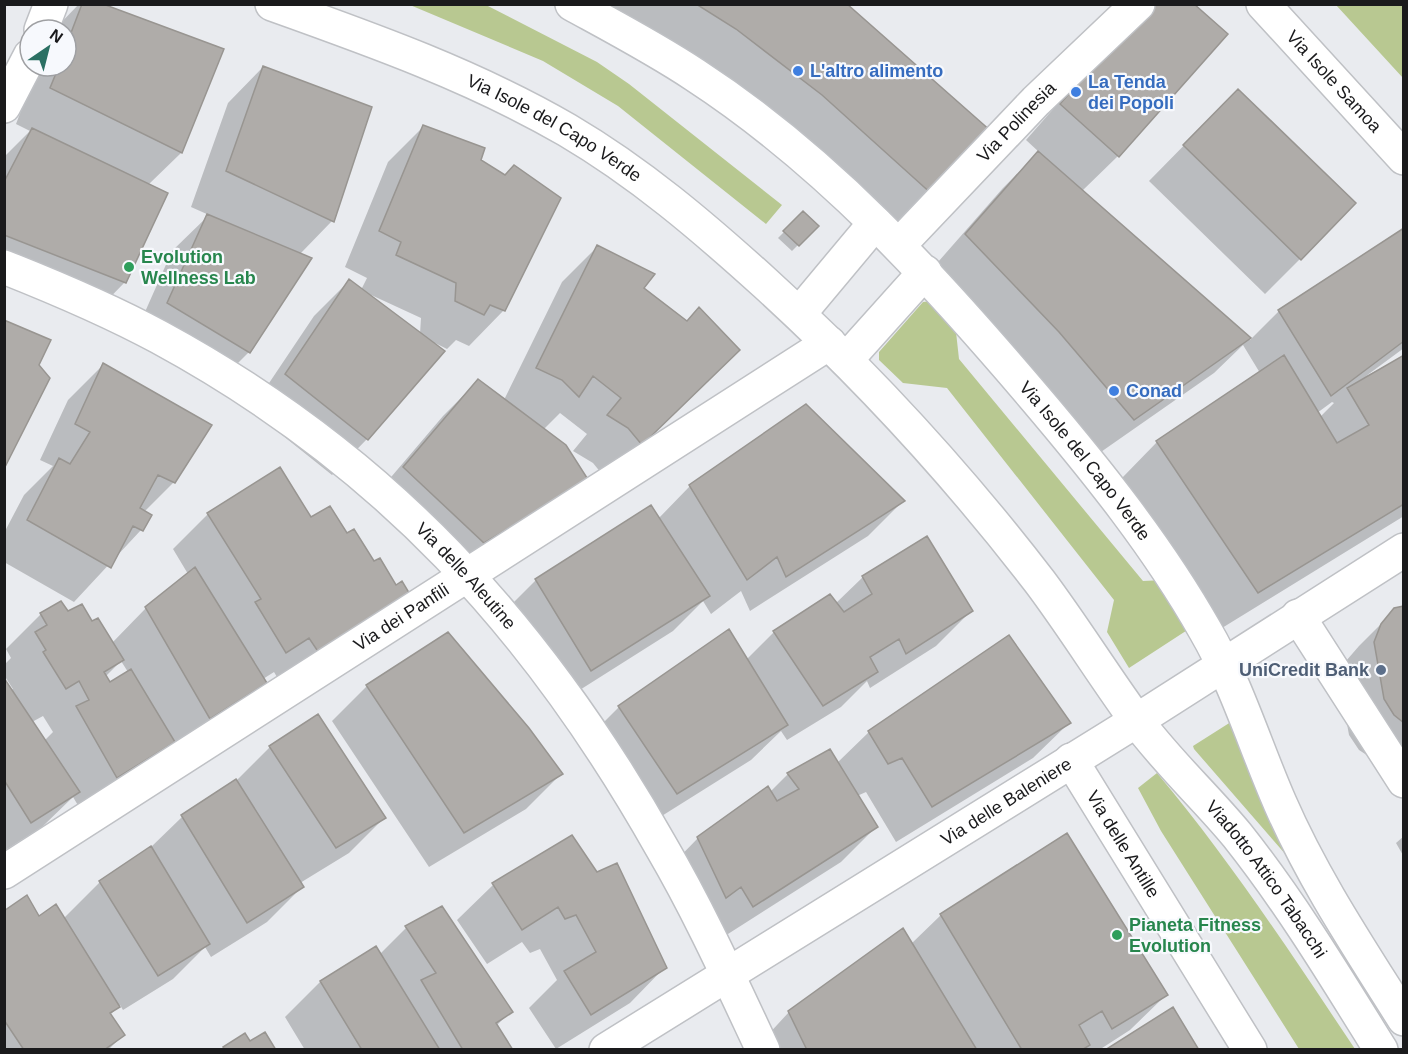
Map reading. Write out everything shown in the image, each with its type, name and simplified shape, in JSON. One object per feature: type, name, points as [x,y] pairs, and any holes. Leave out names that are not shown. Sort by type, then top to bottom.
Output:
[{"type":"street","name":"Via Isole del Capo Verde","points":[[272,4],[458,75],[568,131],[639,176],[685,211],[838,351],[915,431],[990,519],[1067,620],[1137,721]]},
{"type":"street","name":"Via Isole del Capo Verde","points":[[572,4],[681,66],[727,98],[793,149],[926,272],[1052,418],[1127,512],[1184,595],[1224,665]]},
{"type":"street","name":"Via Polinesia","points":[[899,245],[1036,100],[1138,4]]},
{"type":"street","name":"Via Isole Samoa","points":[[1263,4],[1404,158]]},
{"type":"street","points":[[4,106],[19,78]]},
{"type":"street","points":[[799,314],[875,223]]},
{"type":"street","name":"Via delle Aleutine","points":[[4,267],[86,301],[157,336],[261,399],[379,488],[468,573],[543,664],[606,756],[662,848],[763,1050]]},
{"type":"street","points":[[838,351],[926,272]]},
{"type":"street","name":"Via dei Panfili","points":[[4,872],[468,573],[838,351]]},
{"type":"street","name":"Via delle Baleniere","points":[[606,1050],[1137,721],[1404,550]]},
{"type":"street","points":[[1298,616],[1404,781]]},
{"type":"street","name":"Viadotto Attico Tabacchi","points":[[1224,665],[1281,805],[1302,848],[1341,918],[1404,1019]]},
{"type":"street","name":"Viadotto Attico Tabacchi","points":[[1137,721],[1224,820],[1266,872],[1310,935],[1381,1050]]},
{"type":"street","name":"Via delle Antille","points":[[1071,760],[1250,1050]]},
{"type":"green space","points":[[410,5],[486,5],[597,62],[629,84],[782,205],[766,224],[618,106],[543,61]]},
{"type":"green space","points":[[1336,5],[1403,5],[1403,78]]},
{"type":"green space","points":[[932,301],[955,323],[959,359],[1143,581],[1164,580],[1192,627],[1129,668],[1107,632],[1114,600],[947,388],[903,383],[879,360],[879,352],[923,302]]},
{"type":"green space","points":[[1234,720],[1300,871],[1194,749],[1193,746]]},
{"type":"green space","points":[[1157,773],[1235,874],[1355,1049],[1299,1049],[1161,831],[1138,788]]},
{"type":"building","points":[[82,4],[103,4],[224,49],[182,153],[50,88],[54,78],[78,78],[77,18]]},
{"type":"building","points":[[696,4],[847,4],[992,132],[934,196],[822,95],[736,29]]},
{"type":"building","points":[[1147,4],[1194,4],[1228,34],[1119,157],[1060,104]]},
{"type":"building","points":[[263,66],[372,107],[334,222],[226,171]]},
{"type":"building","points":[[1238,89],[1356,203],[1301,260],[1183,145]]},
{"type":"building","points":[[423,125],[485,148],[481,160],[505,175],[514,165],[561,198],[505,311],[490,305],[484,315],[455,301],[456,283],[396,255],[401,242],[379,231]]},
{"type":"building","points":[[32,128],[168,193],[126,283],[4,235],[4,182]]},
{"type":"building","points":[[1038,151],[1251,338],[1134,420],[1059,332],[965,234]]},
{"type":"building","points":[[803,211],[819,226],[799,246],[783,231]]},
{"type":"building","points":[[207,214],[312,258],[250,353],[167,303]]},
{"type":"building","points":[[1404,228],[1404,341],[1331,396],[1278,310]]},
{"type":"building","points":[[597,245],[655,274],[644,288],[687,321],[699,307],[740,350],[642,445],[628,428],[607,415],[621,398],[593,376],[579,397],[562,380],[536,368]]},
{"type":"building","points":[[349,279],[445,351],[368,440],[285,374]]},
{"type":"building","points":[[4,320],[51,340],[39,365],[50,378],[4,469]]},
{"type":"building","points":[[1284,355],[1337,443],[1369,425],[1347,388],[1404,355],[1404,504],[1258,593],[1156,441]]},
{"type":"building","points":[[103,363],[212,425],[175,483],[158,475],[140,508],[152,515],[143,531],[133,526],[111,568],[27,520],[59,458],[70,464],[90,432],[75,424]]},
{"type":"building","points":[[478,379],[566,445],[589,481],[484,543],[403,467]]},
{"type":"building","points":[[806,404],[905,501],[786,577],[777,557],[747,580],[689,485]]},
{"type":"building","points":[[280,467],[311,517],[330,506],[347,533],[354,529],[374,561],[380,558],[396,585],[402,581],[411,596],[319,653],[309,638],[286,653],[255,602],[261,599],[207,513]]},
{"type":"building","points":[[651,505],[710,596],[591,671],[535,579]]},
{"type":"building","points":[[927,536],[973,611],[906,654],[899,639],[870,657],[878,672],[823,706],[773,631],[830,594],[844,612],[872,594],[862,576]]},
{"type":"building","points":[[195,567],[267,683],[210,719],[145,607]]},
{"type":"building","points":[[61,601],[68,611],[82,604],[92,621],[98,618],[124,660],[104,672],[110,682],[131,669],[175,742],[117,778],[76,706],[89,700],[79,681],[66,689],[43,652],[46,650],[35,632],[47,625],[40,613]]},
{"type":"building","points":[[1404,606],[1404,723],[1394,715],[1384,699],[1374,642],[1381,624],[1394,608]]},
{"type":"building","points":[[729,629],[788,725],[677,794],[618,706]]},
{"type":"building","points":[[448,632],[529,728],[563,774],[464,833],[366,685]]},
{"type":"building","points":[[1009,635],[1071,723],[932,807],[902,758],[888,764],[868,731]]},
{"type":"building","points":[[4,678],[80,792],[31,823],[4,780]]},
{"type":"building","points":[[318,714],[386,818],[336,848],[269,746]]},
{"type":"building","points":[[830,749],[878,827],[753,907],[741,887],[726,898],[697,837],[768,786],[777,801],[799,789],[787,773]]},
{"type":"building","points":[[236,779],[304,887],[247,923],[181,815]]},
{"type":"building","points":[[1067,833],[1168,995],[1112,1029],[1102,1011],[1079,1025],[1090,1045],[1082,1050],[1022,1050],[940,914]]},
{"type":"building","points":[[572,835],[597,872],[617,863],[667,968],[591,1015],[564,971],[596,952],[576,915],[565,919],[558,907],[522,930],[492,883]]},
{"type":"building","points":[[151,846],[210,944],[158,976],[99,881]]},
{"type":"building","points":[[27,895],[39,916],[56,904],[120,1007],[110,1013],[125,1035],[104,1050],[24,1050],[4,1020],[4,911]]},
{"type":"building","points":[[442,906],[513,1012],[496,1023],[513,1050],[463,1050],[421,980],[436,973],[405,926]]},
{"type":"building","points":[[903,928],[977,1050],[807,1050],[788,1011]]},
{"type":"building","points":[[376,946],[440,1050],[362,1050],[320,981]]},
{"type":"building","points":[[1173,1007],[1199,1050],[1105,1050]]},
{"type":"building","points":[[265,1032],[276,1050],[225,1050],[223,1047],[245,1033],[250,1041]]},
{"type":"place","name":"L'altro alimento","points":[[798,71]]},
{"type":"place","name":"La Tenda dei Popoli","points":[[1076,92]]},
{"type":"place","name":"Evolution Wellness Lab","points":[[129,267]]},
{"type":"place","name":"Conad","points":[[1114,391]]},
{"type":"place","name":"UniCredit Bank","points":[[1381,670]]},
{"type":"place","name":"Pianeta Fitness Evolution","points":[[1117,935]]}]
